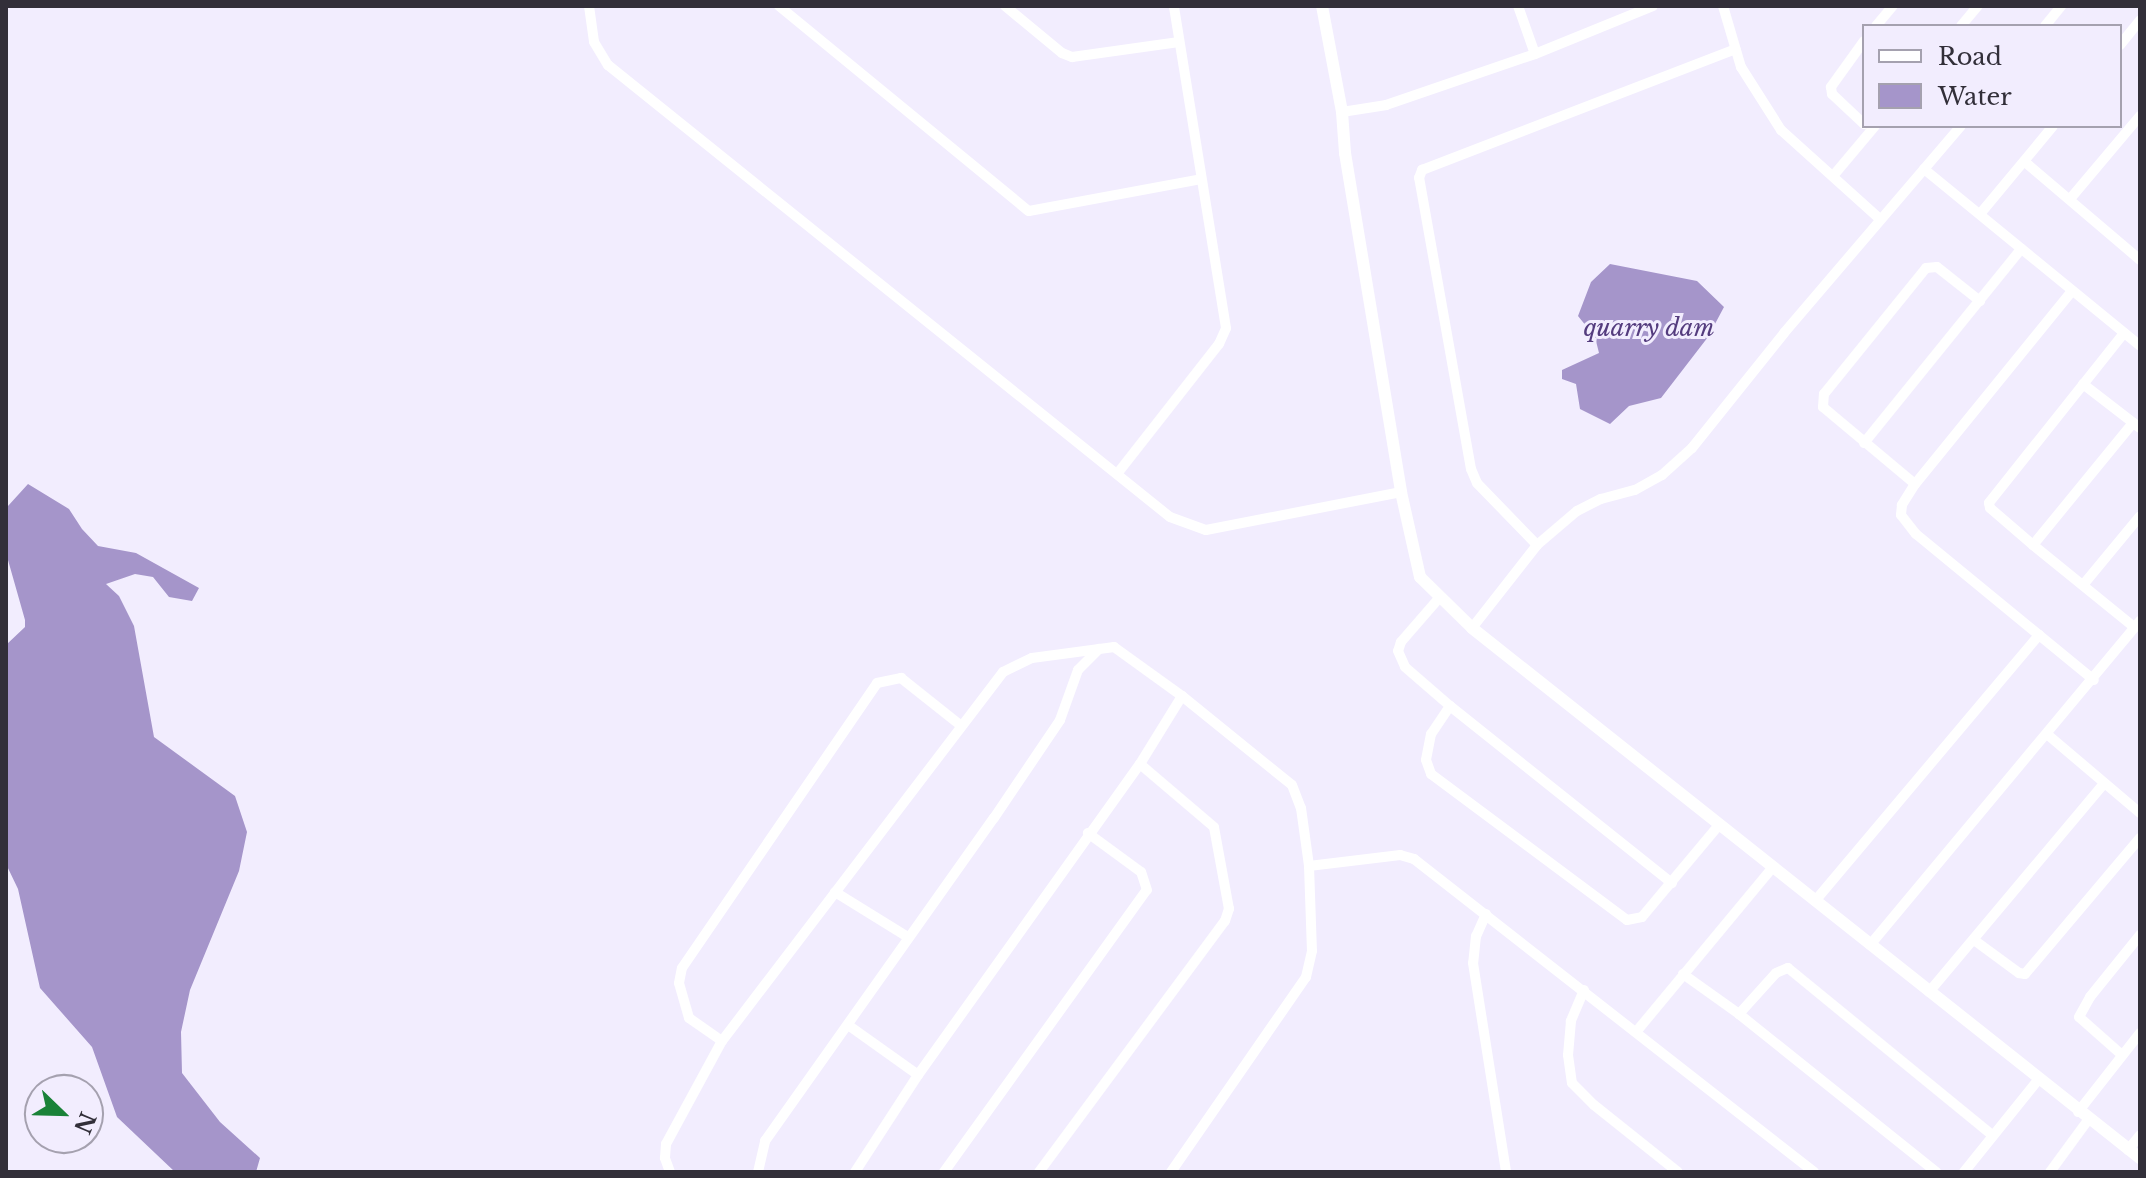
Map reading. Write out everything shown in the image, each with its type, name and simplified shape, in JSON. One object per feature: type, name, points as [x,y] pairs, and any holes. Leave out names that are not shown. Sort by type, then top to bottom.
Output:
[{"type":"street","points":[[589,6],[594,42],[608,65],[1170,517],[1206,530],[1401,492]]},
{"type":"street","points":[[779,6],[1029,211],[1201,179]]},
{"type":"street","points":[[1005,6],[1062,53],[1072,57],[1179,42]]},
{"type":"street","points":[[1117,474],[1219,344],[1226,328],[1174,6]]},
{"type":"street","points":[[1322,6],[1342,112],[1345,153],[1401,492],[1414,562],[1420,577],[1472,628],[1659,774],[1718,826],[2083,1116],[2140,1158]]},
{"type":"street","points":[[1518,6],[1535,54]]},
{"type":"street","points":[[1342,112],[1386,105],[1535,54],[1653,6]]},
{"type":"street","points":[[1723,6],[1741,67],[1781,130],[1880,219]]},
{"type":"street","points":[[1878,24],[1893,6]]},
{"type":"street","points":[[1963,24],[1978,6]]},
{"type":"street","points":[[2046,24],[2058,7]]},
{"type":"street","points":[[2122,42],[2140,20]]},
{"type":"street","points":[[1862,44],[1831,87],[1832,94],[1862,121]]},
{"type":"street","points":[[1537,545],[1477,483],[1471,469],[1419,178],[1422,170],[1735,49]]},
{"type":"street","points":[[2070,199],[2140,116]]},
{"type":"street","points":[[1833,176],[1868,128]]},
{"type":"street","points":[[1472,628],[1537,545],[1577,511],[1601,499],[1635,490],[1662,475],[1692,448],[1880,219],[1959,128]]},
{"type":"street","points":[[1980,214],[2051,128]]},
{"type":"street","points":[[2025,162],[2140,260]]},
{"type":"street","points":[[1924,169],[2140,346]]},
{"type":"street","points":[[1864,443],[2021,249]]},
{"type":"street","points":[[1915,484],[1864,443],[1822,401],[1842,371],[1926,268],[1937,267],[1980,301]]},
{"type":"street","points":[[2072,291],[1915,484],[1902,505],[1901,515],[1906,524],[2094,680]]},
{"type":"street","points":[[1870,945],[2094,680],[2137,624],[2083,585],[1990,508],[1990,498],[2124,333]]},
{"type":"street","points":[[2033,545],[2136,425],[2083,384]]},
{"type":"street","points":[[2083,585],[2140,516]]},
{"type":"street","points":[[1440,597],[1401,642],[1398,651],[1405,667],[1672,883]]},
{"type":"street","points":[[1815,901],[2039,635]]},
{"type":"street","points":[[758,1172],[765,1141],[1060,720],[1078,670],[1099,649]]},
{"type":"street","points":[[670,1172],[665,1158],[666,1144],[722,1041],[1003,672],[1014,664],[1041,656],[1121,649],[1292,785],[1301,808],[1309,866],[1312,951],[1306,977],[1171,1172]]},
{"type":"street","points":[[722,1041],[689,1018],[679,983],[682,968],[877,683],[901,678],[960,725]]},
{"type":"street","points":[[855,1172],[918,1075],[1140,764],[1182,696]]},
{"type":"street","points":[[1450,706],[1431,734],[1426,760],[1431,774],[1627,920],[1642,917],[1718,826]]},
{"type":"street","points":[[2048,735],[2103,785],[2140,813]]},
{"type":"street","points":[[1039,1172],[1225,921],[1229,909],[1214,827],[1140,764]]},
{"type":"street","points":[[1929,992],[2103,785]]},
{"type":"street","points":[[944,1172],[1147,890],[1141,872],[1088,833]]},
{"type":"street","points":[[1974,940],[2019,973],[2025,974],[2140,838]]},
{"type":"street","points":[[1309,866],[1407,856],[1584,990],[1814,1172]]},
{"type":"street","points":[[1636,1032],[1772,868]]},
{"type":"street","points":[[835,892],[908,937]]},
{"type":"street","points":[[1486,914],[1476,936],[1473,963],[1506,1172]]},
{"type":"street","points":[[2122,1055],[2079,1017],[2081,1009],[2140,935]]},
{"type":"street","points":[[1739,1014],[1776,973],[1788,968],[1992,1135]]},
{"type":"street","points":[[1683,974],[1739,1014],[1936,1172]]},
{"type":"street","points":[[1584,990],[1571,1021],[1568,1055],[1572,1083],[1594,1105],[1678,1172]]},
{"type":"street","points":[[848,1025],[918,1075]]},
{"type":"street","points":[[2050,1172],[2122,1055],[2140,1033]]},
{"type":"street","points":[[1964,1172],[2038,1080]]},
{"type":"street","points":[[2128,1150],[2140,1135]]},
{"type":"water","name":"quarry dam","points":[[1610,264],[1697,281],[1724,307],[1708,337],[1661,398],[1629,406],[1610,424],[1580,409],[1576,384],[1562,379],[1562,370],[1599,353],[1595,337],[1578,316],[1591,282]]},
{"type":"water","points":[[28,484],[69,509],[98,546],[136,553],[199,588],[192,601],[169,597],[153,577],[135,574],[106,584],[119,596],[134,626],[154,737],[235,796],[247,832],[239,871],[190,990],[181,1032],[182,1073],[220,1122],[260,1158],[256,1172],[175,1172],[117,1117],[92,1047],[40,988],[18,889],[6,864],[6,645],[25,627],[6,553],[8,506]]}]
